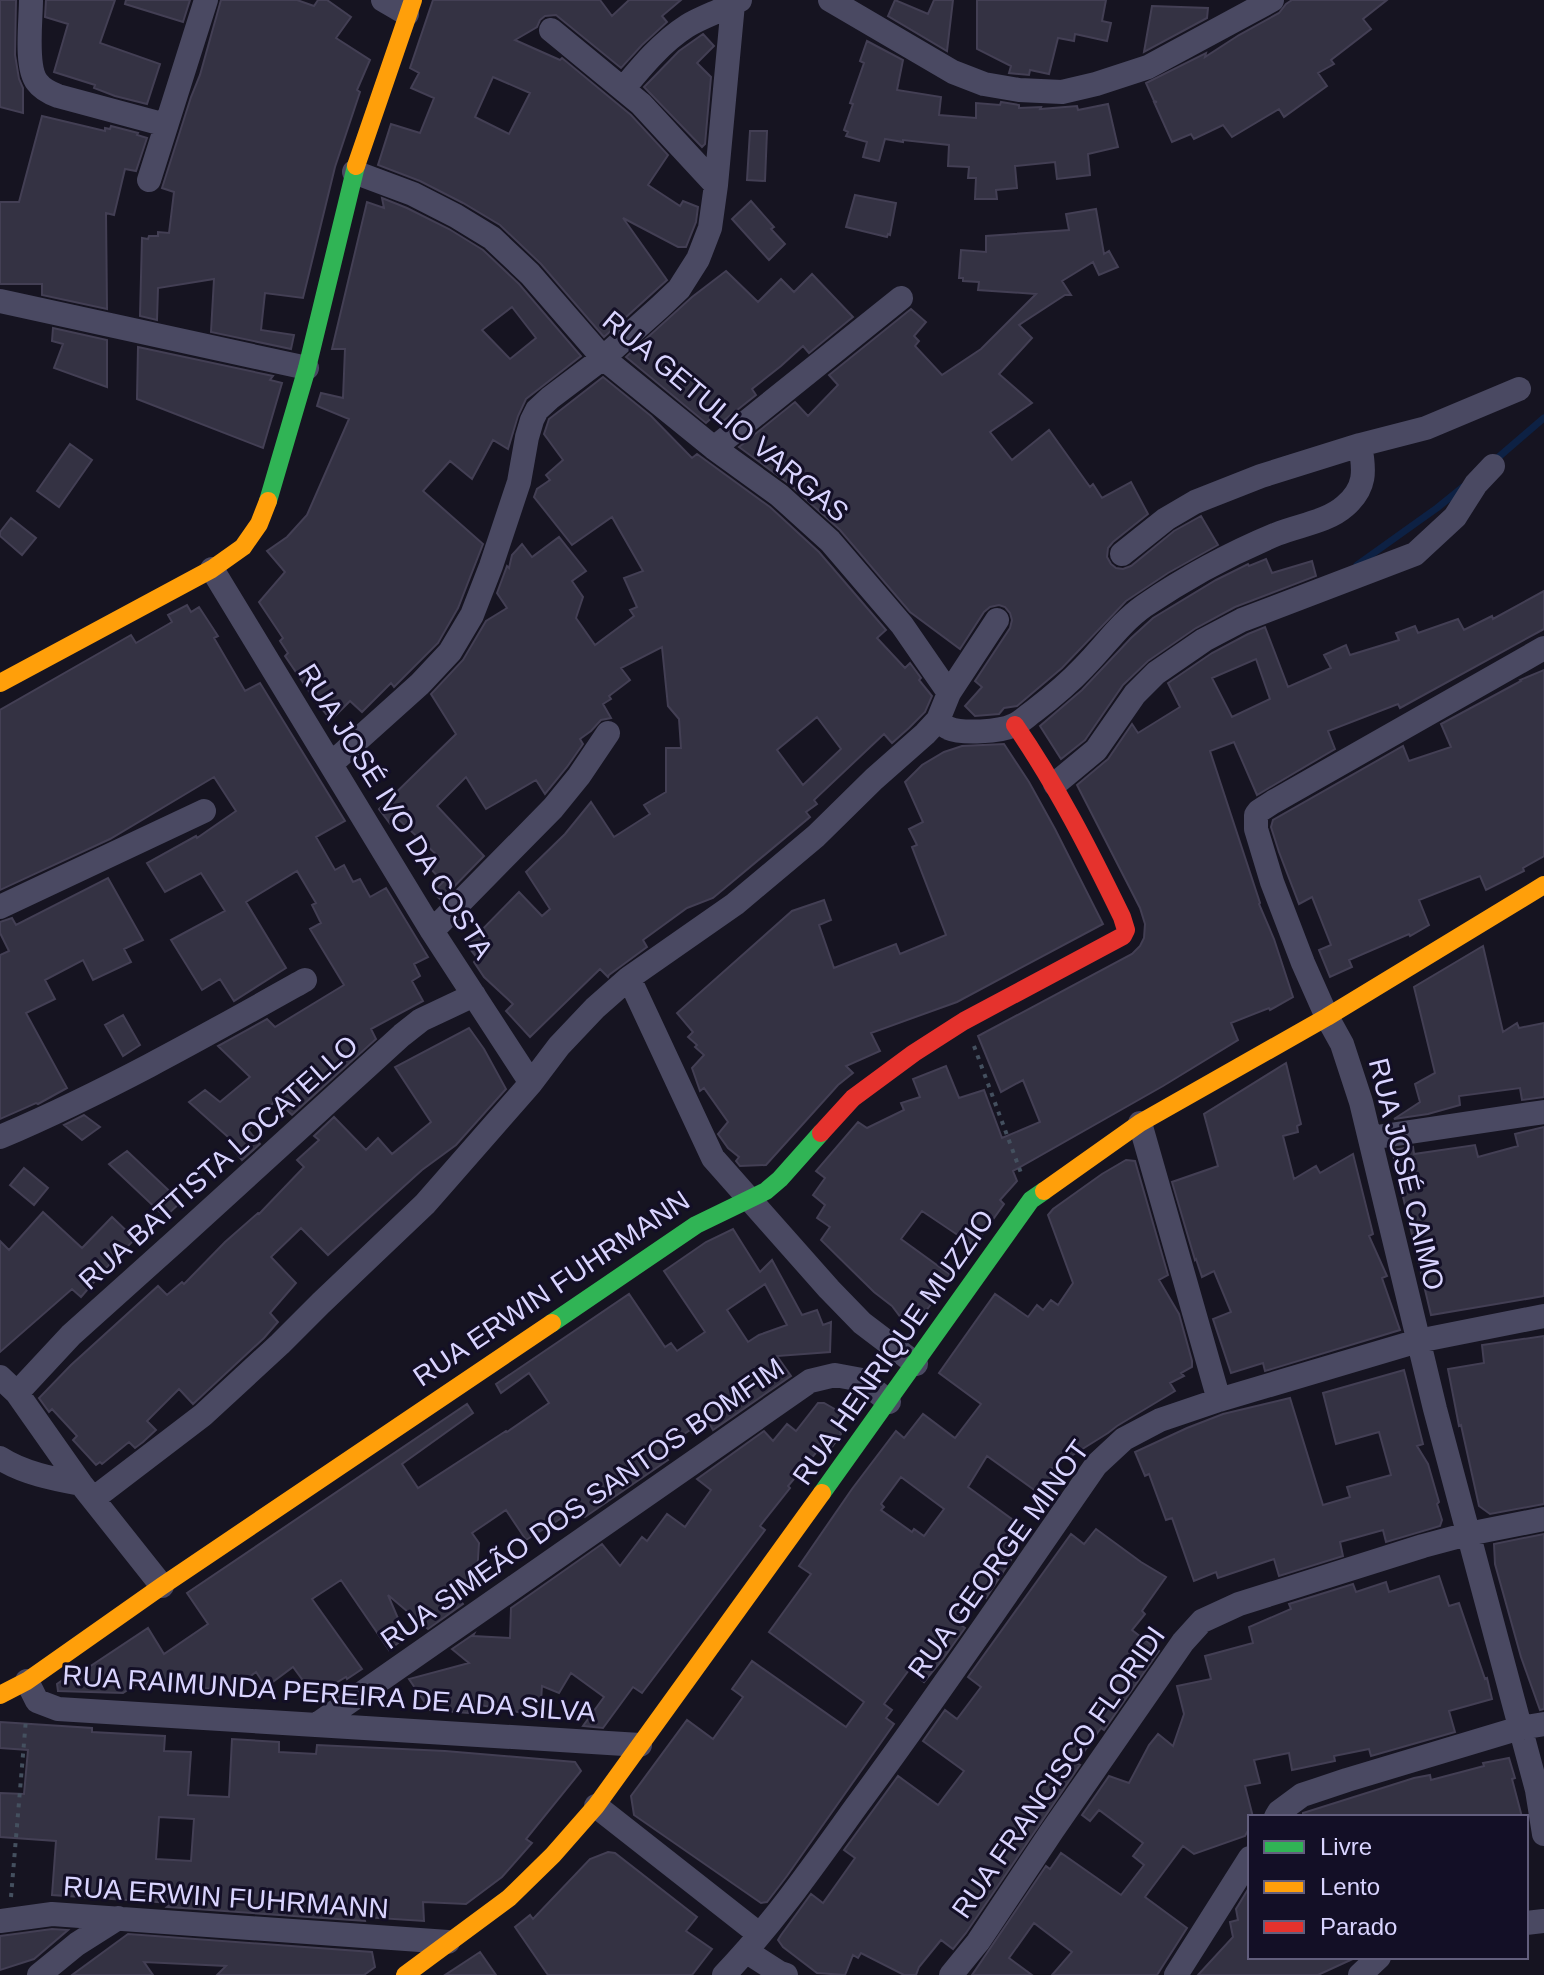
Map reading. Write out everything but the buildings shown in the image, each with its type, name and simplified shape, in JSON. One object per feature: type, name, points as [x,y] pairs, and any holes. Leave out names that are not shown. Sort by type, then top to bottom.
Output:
[{"type":"street","points":[[31,0],[31,66],[36,82],[58,96],[166,125]]},
{"type":"street","points":[[149,180],[206,0]]},
{"type":"street","points":[[0,683],[212,569],[243,547],[259,524],[273,487],[307,368],[354,172],[410,7],[383,0]]},
{"type":"street","points":[[830,0],[953,72],[984,84],[1062,92],[1148,67],[1272,0]]},
{"type":"street","points":[[623,89],[677,33],[736,2]]},
{"type":"street","points":[[331,764],[420,684],[450,652],[472,615],[519,482],[527,437],[537,410],[603,358],[679,289],[698,259],[710,228],[736,2]]},
{"type":"street","points":[[551,30],[653,116],[716,185]]},
{"type":"street","name":"RUA GETULIO VARGAS","points":[[354,172],[413,194],[492,238],[530,274],[603,358],[714,448],[779,495],[830,541],[902,625],[949,693]]},
{"type":"street","points":[[714,448],[901,298]]},
{"type":"street","points":[[0,301],[307,368]]},
{"type":"street","points":[[1122,554],[1166,519],[1195,502],[1261,476],[1426,428],[1519,389]]},
{"type":"street","points":[[938,720],[947,728],[984,732],[1015,725],[1085,667],[1105,641],[1142,608],[1189,577],[1251,546],[1278,533],[1334,514],[1344,507],[1362,481],[1364,468],[1360,445]]},
{"type":"street","points":[[1015,725],[1055,784],[1096,750],[1135,694],[1156,673],[1204,640],[1242,620],[1415,554],[1455,517],[1476,484],[1493,466]]},
{"type":"street","name":"RUA JOSÉ IVO DA COSTA","points":[[212,569],[432,931],[531,1083]]},
{"type":"street","points":[[87,1492],[203,1415],[425,1204],[595,1008],[629,978],[735,904],[816,836],[938,720],[949,693],[997,620]]},
{"type":"street","name":"RUA JOSÉ CAIMO","points":[[1544,648],[1273,802],[1256,815],[1256,829],[1272,882],[1303,963],[1342,1044],[1361,1102],[1468,1534],[1532,1726],[1544,1834]]},
{"type":"street","points":[[432,931],[553,808],[608,733]]},
{"type":"street","name":"RUA ERWIN FUHRMANN","points":[[0,1695],[32,1691],[162,1586],[696,1225],[766,1191],[853,1098],[914,1053],[964,1021],[1123,936],[1126,930],[1122,917],[1055,784]]},
{"type":"street","points":[[0,907],[204,811]]},
{"type":"street","name":"RUA HENRIQUE MUZZIO","points":[[405,1975],[509,1898],[553,1855],[596,1806],[889,1402],[1031,1200],[1140,1123],[1327,1017],[1544,885]]},
{"type":"street","points":[[629,978],[713,1158],[862,1323],[916,1364]]},
{"type":"street","points":[[0,1137],[136,1074],[305,980]]},
{"type":"street","name":"RUA BATTISTA LOCATELLO","points":[[8,1385],[111,1302],[145,1267],[402,1035],[421,1020],[474,995]]},
{"type":"street","points":[[1370,1138],[1544,1112]]},
{"type":"street","points":[[1140,1123],[1219,1400]]},
{"type":"street","name":"RUA GEORGE MINOT","points":[[724,1975],[753,1943],[893,1757],[1096,1465],[1124,1439],[1160,1420],[1219,1400],[1418,1341],[1544,1316]]},
{"type":"street","name":"RUA SIMEÃO DOS SANTOS BOMFIM","points":[[316,1725],[810,1381],[835,1375],[862,1380],[889,1402]]},
{"type":"street","points":[[8,1385],[162,1586]]},
{"type":"street","points":[[0,1458],[11,1465],[61,1480],[87,1492]]},
{"type":"street","name":"RUA FRANCISCO FLORIDI","points":[[951,1975],[978,1942],[1183,1642],[1202,1621],[1239,1604],[1423,1546],[1544,1519]]},
{"type":"street","name":"RUA RAIMUNDA PEREIRA DE ADA SILVA","points":[[32,1691],[58,1709],[640,1745]]},
{"type":"street","points":[[1277,1815],[1302,1795],[1532,1726]]},
{"type":"street","points":[[596,1806],[753,1943],[780,1973],[786,1975]]},
{"type":"street","points":[[1176,1975],[1248,1861]]},
{"type":"street","name":"RUA ERWIN FUHRMANN","points":[[5,1920],[52,1914],[448,1942]]},
{"type":"street","points":[[39,1975],[77,1944],[118,1918]]},
{"type":"street","points":[[1360,1975],[1377,1959]]},
{"type":"path","points":[[964,1021],[1031,1200]]},
{"type":"path","points":[[5,1920],[32,1691]]},
{"type":"waterway","points":[[1494,461],[1544,418]]},
{"type":"waterway","points":[[1357,565],[1463,487]]},
{"type":"traffic: fast","points":[[268,501],[307,368],[356,166]]},
{"type":"traffic: fast","points":[[552,1323],[696,1225],[766,1191],[821,1133]]},
{"type":"traffic: fast","points":[[822,1493],[1031,1200],[1044,1191]]},
{"type":"traffic: slow","points":[[356,166],[413,0]]},
{"type":"traffic: slow","points":[[0,683],[212,569],[243,547],[259,524],[268,501]]},
{"type":"traffic: slow","points":[[1044,1191],[1140,1123],[1327,1017],[1544,885]]},
{"type":"traffic: slow","points":[[0,1695],[27,1681],[162,1586],[552,1323]]},
{"type":"traffic: slow","points":[[405,1975],[509,1898],[553,1855],[596,1806],[822,1493]]},
{"type":"traffic: jam","points":[[821,1133],[853,1098],[914,1053],[964,1021],[1123,936],[1126,930],[1072,819],[1015,725]]}]
